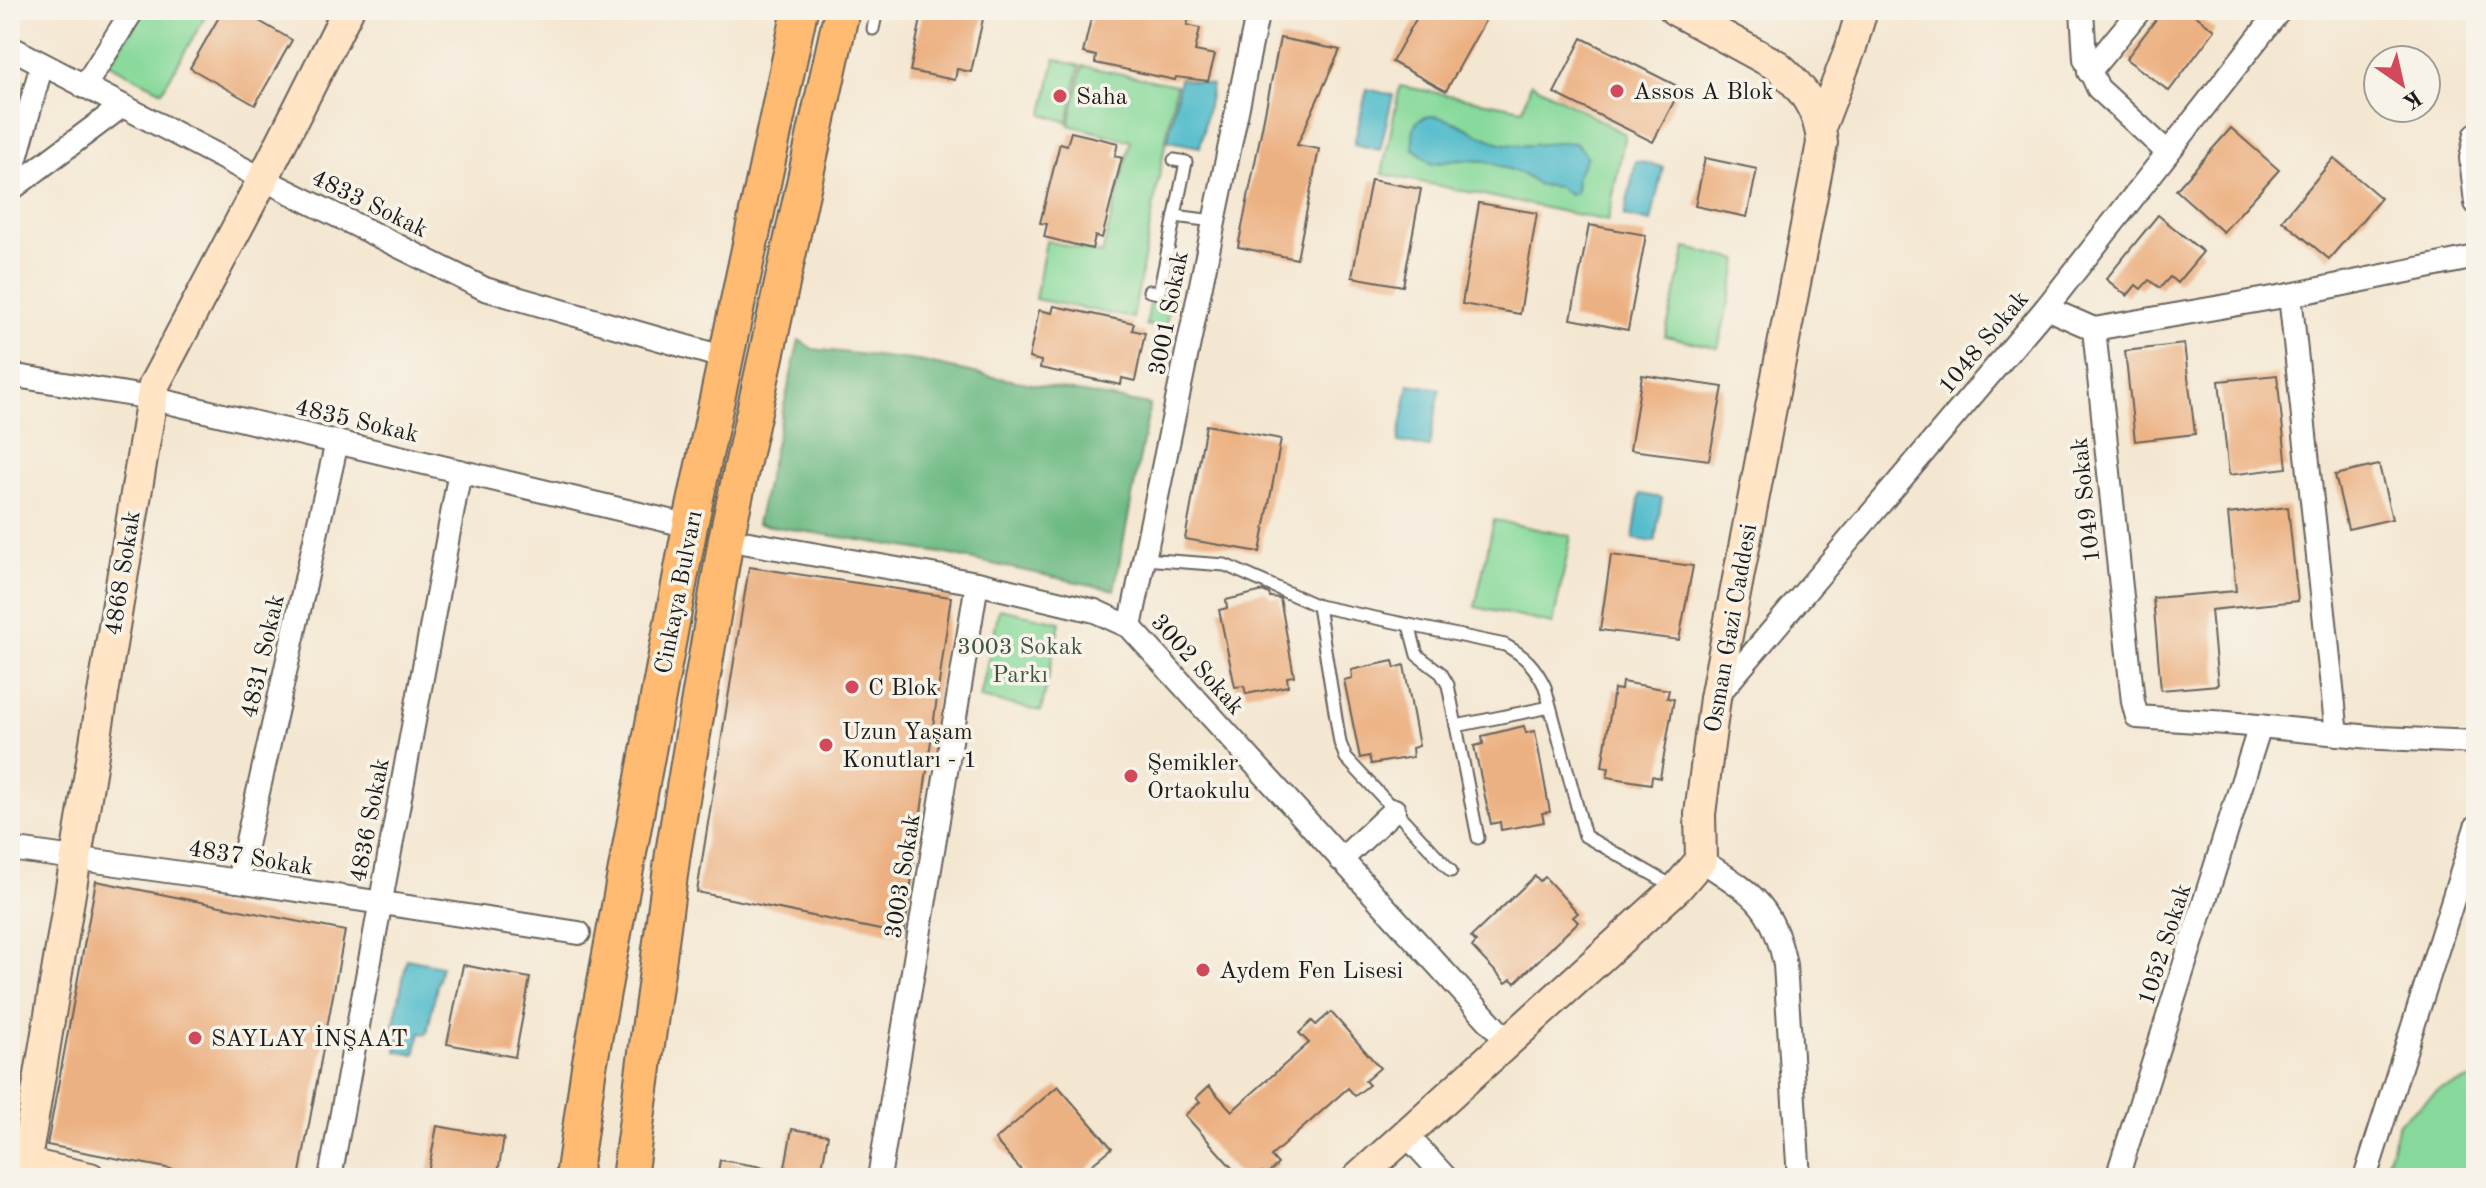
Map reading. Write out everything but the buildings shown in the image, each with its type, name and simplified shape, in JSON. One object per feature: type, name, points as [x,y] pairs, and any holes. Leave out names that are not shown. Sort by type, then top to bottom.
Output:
[{"type":"main road","name":"Cinkaya Bulvarı","points":[[573,1178],[589,1067],[690,526],[800,10]]},
{"type":"main road","name":"Cinkaya Bulvarı","points":[[629,1178],[673,853],[726,539],[842,10]]},
{"type":"street","points":[[84,87],[133,10]]},
{"type":"street","name":"4868 Sokak","points":[[19,1167],[75,859],[154,385],[348,10]]},
{"type":"street","name":"3001 Sokak","points":[[1130,627],[1258,10]]},
{"type":"street","points":[[1675,10],[1778,66],[1805,96],[1821,125]]},
{"type":"street","name":"Osman Gazi Caddesi","points":[[1701,860],[1700,814],[1715,698],[1822,143],[1821,125],[1862,10]]},
{"type":"street","points":[[2082,10],[2083,43],[2089,72],[2098,88],[2167,152]]},
{"type":"street","points":[[2089,72],[2140,10]]},
{"type":"street","name":"1048 Sokak","points":[[1715,698],[2046,308],[2280,10]]},
{"type":"street","name":"4833 Sokak","points":[[10,47],[263,179],[485,289],[726,358]]},
{"type":"street","points":[[10,180],[42,64]]},
{"type":"street","points":[[10,190],[122,106]]},
{"type":"street","points":[[2476,134],[2471,158],[2476,203]]},
{"type":"street","points":[[2046,308],[2094,329],[2290,295],[2476,257]]},
{"type":"street","points":[[2290,295],[2337,734]]},
{"type":"street","name":"1049 Sokak","points":[[2094,329],[2131,687],[2137,717],[2260,726]]},
{"type":"street","name":"4835 Sokak","points":[[10,375],[151,398],[690,526]]},
{"type":"street","name":"4831 Sokak","points":[[238,881],[337,442]]},
{"type":"street","name":"4836 Sokak","points":[[330,1178],[460,471]]},
{"type":"street","name":"3002 Sokak","points":[[726,539],[977,583],[1095,611],[1130,627],[1508,1042]]},
{"type":"street","name":"3003 Sokak","points":[[879,1178],[977,583]]},
{"type":"street","points":[[2260,726],[2435,742],[2476,742]]},
{"type":"street","name":"1052 Sokak","points":[[2121,1178],[2120,1168],[2260,726]]},
{"type":"street","points":[[1341,860],[1394,810]]},
{"type":"street","points":[[2365,1178],[2476,827]]},
{"type":"street","name":"4837 Sokak","points":[[10,849],[579,933]]},
{"type":"street","points":[[1358,1178],[1677,888],[1701,860],[1759,901],[1780,938],[1785,965],[1799,1178]]},
{"type":"street","points":[[1406,1134],[1446,1178]]},
{"type":"street","points":[[19,1167],[90,1178]]},
{"type":"lane","points":[[873,29],[877,10]]},
{"type":"lane","points":[[1149,291],[1159,293],[1186,162],[1174,160]]},
{"type":"lane","points":[[1175,216],[1213,221]]},
{"type":"lane","points":[[1144,559],[1225,565],[1318,606],[1505,645],[1524,655],[1541,678],[1585,836],[1677,888]]},
{"type":"lane","points":[[1318,606],[1340,743],[1346,758],[1451,871]]},
{"type":"lane","points":[[1409,625],[1417,655],[1441,673],[1448,685],[1478,838]]},
{"type":"lane","points":[[1456,726],[1550,707]]},
{"type":"green space","points":[[145,10],[209,10],[162,91],[109,64]]},
{"type":"green space","name":"Saha","points":[[1055,59],[1080,66],[1068,122],[1043,114]]},
{"type":"green space","points":[[1083,66],[1176,85],[1133,318],[1035,299],[1046,241],[1102,254],[1131,141],[1069,125]]},
{"type":"green space","points":[[10,73],[22,80],[20,96],[10,112]]},
{"type":"green space","points":[[1531,83],[1625,134],[1608,221],[1382,174],[1400,86],[1523,109]]},
{"type":"green space","points":[[1686,248],[1739,260],[1718,348],[1665,336]]},
{"type":"green space","points":[[1151,299],[1170,302],[1165,329],[1146,325]]},
{"type":"green space","points":[[799,340],[813,349],[919,361],[1150,405],[1114,590],[941,553],[757,524]]},
{"type":"green space","points":[[1494,520],[1571,536],[1553,624],[1475,607]]},
{"type":"green space","name":"3003 Sokak Parkı","points":[[999,609],[1060,622],[1041,711],[980,698]]},
{"type":"green space","points":[[2476,1078],[2476,1178],[2382,1178],[2399,1122],[2440,1089]]},
{"type":"water","points":[[1180,78],[1212,85],[1200,147],[1168,141]]},
{"type":"water","points":[[1367,89],[1393,95],[1380,150],[1354,144]]},
{"type":"water","points":[[1431,116],[1449,120],[1501,143],[1576,143],[1587,156],[1577,175],[1576,193],[1569,195],[1559,187],[1539,185],[1520,173],[1486,161],[1457,160],[1432,164],[1413,148],[1413,131],[1417,123]]},
{"type":"water","points":[[1636,161],[1663,167],[1651,222],[1624,216]]},
{"type":"water","points":[[1409,384],[1440,389],[1429,447],[1398,442]]},
{"type":"water","points":[[1640,494],[1662,498],[1655,542],[1633,539]]},
{"type":"water","points":[[407,959],[441,966],[427,1034],[420,1033],[415,1055],[396,1051],[400,1029],[393,1028]]},
{"type":"place","name":"Assos A Blok","points":[[1617,91]]},
{"type":"place","name":"Saha","points":[[1060,96]]},
{"type":"place","name":"C Blok","points":[[852,687]]},
{"type":"place","name":"Uzun Yaşam Konutları - 1","points":[[826,745]]},
{"type":"place","name":"Şemikler Ortaokulu","points":[[1131,776]]},
{"type":"place","name":"Aydem Fen Lisesi","points":[[1203,970]]},
{"type":"place","name":"SAYLAY İNŞAAT","points":[[195,1038]]}]
